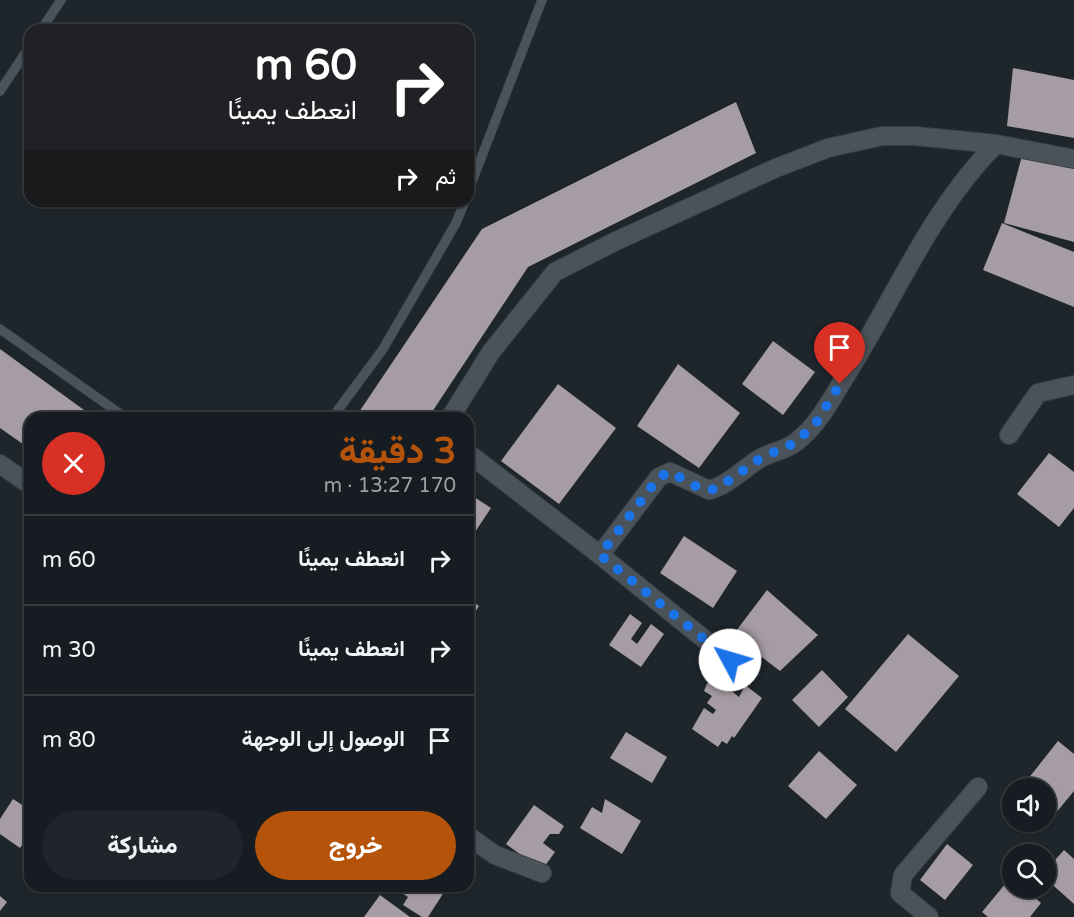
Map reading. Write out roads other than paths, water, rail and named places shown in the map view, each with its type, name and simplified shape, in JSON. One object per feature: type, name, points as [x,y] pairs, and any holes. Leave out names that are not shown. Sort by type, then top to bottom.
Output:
[{"type":"street","points":[[454,412],[492,352],[555,272],[615,241],[777,168],[849,141],[882,136],[915,136],[996,144],[1074,159]]},
{"type":"street","points":[[600,555],[659,477],[666,472],[699,488],[709,490],[718,488],[761,458],[795,443],[816,423],[864,345],[926,234],[975,165],[996,144]]},
{"type":"street","points":[[1009,435],[1038,393],[1074,385]]},
{"type":"street","points":[[474,458],[730,660]]},
{"type":"street","points":[[0,464],[24,482]]},
{"type":"street","points":[[929,917],[900,893],[900,882],[903,875],[978,787]]},
{"type":"street","points":[[474,840],[495,855],[542,873]]},
{"type":"lane","points":[[45,24],[60,0]]},
{"type":"lane","points":[[474,176],[542,0]]},
{"type":"lane","points":[[0,91],[24,55]]},
{"type":"lane","points":[[336,412],[383,349],[456,223],[463,207]]},
{"type":"lane","points":[[0,329],[118,412]]}]
